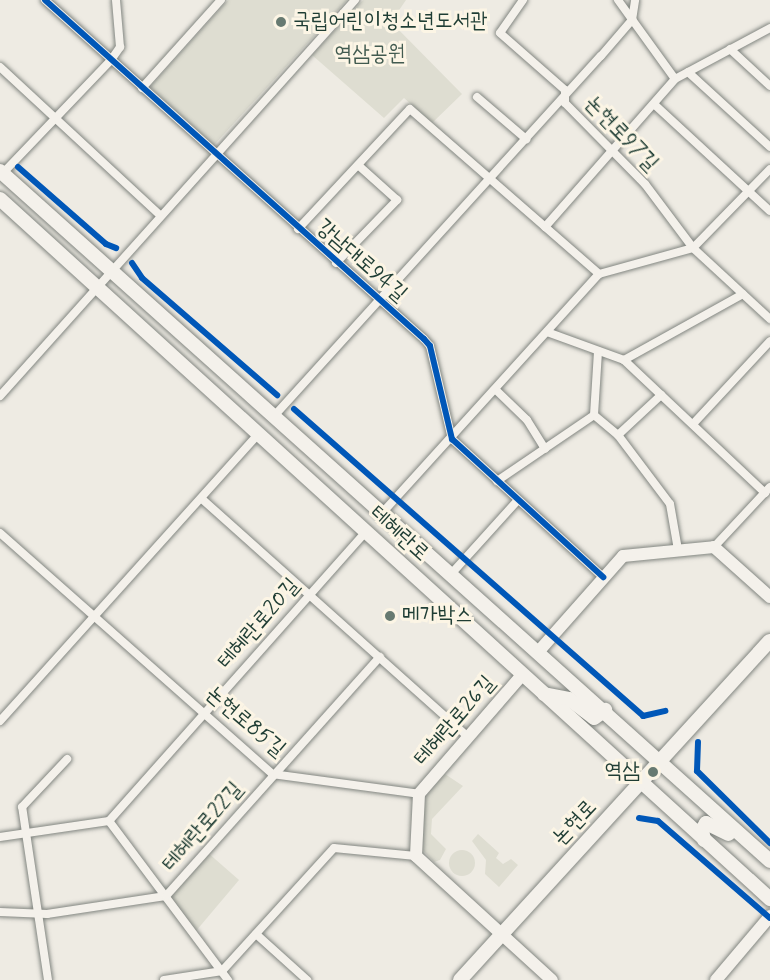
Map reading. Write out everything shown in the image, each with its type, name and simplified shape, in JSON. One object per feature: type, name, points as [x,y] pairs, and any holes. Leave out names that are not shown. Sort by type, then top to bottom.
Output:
[{"type":"main road","name":"테헤란로","points":[[1,172],[605,710],[768,859]]},
{"type":"main road","name":"테헤란로","points":[[0,199],[770,899]]},
{"type":"main road","name":"논현로","points":[[460,980],[770,641]]},
{"type":"main road","points":[[544,694],[569,699],[594,718],[605,710]]},
{"type":"main road","points":[[704,840],[703,826],[711,823],[748,851],[768,859]]},
{"type":"street","name":"강남대로94길","points":[[45,0],[217,158],[430,346],[452,439]]},
{"type":"street","points":[[142,88],[221,0]]},
{"type":"street","points":[[0,396],[160,215],[217,158],[355,0]]},
{"type":"street","name":"논현로97길","points":[[523,0],[500,33],[565,90],[565,103],[614,150],[693,248],[770,319]]},
{"type":"street","points":[[618,0],[675,79]]},
{"type":"street","points":[[275,415],[632,20],[635,0]]},
{"type":"street","points":[[1,172],[111,60],[120,47],[112,2]]},
{"type":"street","points":[[545,227],[655,105],[675,79],[770,28]]},
{"type":"street","points":[[730,49],[770,86]]},
{"type":"street","points":[[0,67],[160,215]]},
{"type":"street","points":[[688,72],[770,147]]},
{"type":"street","points":[[477,98],[484,100],[526,139]]},
{"type":"street","points":[[655,105],[770,211]]},
{"type":"street","name":"강남대로94길","points":[[298,229],[410,109],[489,180]]},
{"type":"street","name":"강남대로94길","points":[[336,263],[397,200],[357,165]]},
{"type":"street","points":[[383,512],[452,439],[599,274],[693,248],[770,169]]},
{"type":"street","points":[[489,180],[599,274]]},
{"type":"street","points":[[624,360],[743,294]]},
{"type":"street","points":[[539,651],[623,556],[714,547],[767,490],[624,360],[547,332]]},
{"type":"street","points":[[693,424],[770,341]]},
{"type":"street","points":[[594,415],[598,351]]},
{"type":"street","points":[[496,390],[527,420],[544,449]]},
{"type":"street","points":[[618,435],[661,395]]},
{"type":"street","points":[[496,481],[594,415]]},
{"type":"street","points":[[594,415],[618,435],[670,504],[678,550]]},
{"type":"street","points":[[0,721],[202,499],[258,434]]},
{"type":"street","points":[[452,439],[603,578]]},
{"type":"street","points":[[202,499],[470,738]]},
{"type":"street","points":[[452,573],[518,500]]},
{"type":"street","name":"테헤란로20길","points":[[109,821],[366,532]]},
{"type":"street","name":"논현로85길","points":[[0,533],[272,774],[419,794]]},
{"type":"street","points":[[714,547],[770,597]]},
{"type":"street","name":"테헤란로22길","points":[[0,912],[47,914],[166,896],[272,774],[380,657]]},
{"type":"street","name":"테헤란로26길","points":[[419,794],[470,738],[522,675]]},
{"type":"street","points":[[48,980],[22,807],[67,759]]},
{"type":"street","points":[[416,856],[419,794]]},
{"type":"street","points":[[0,837],[109,821],[228,980]]},
{"type":"street","points":[[164,980],[222,971],[334,848],[416,856],[552,980]]},
{"type":"street","points":[[716,980],[770,916]]},
{"type":"street","points":[[256,934],[307,980]]},
{"type":"green space","points":[[228,0],[347,0],[214,145],[150,87]]},
{"type":"green space","name":"역삼공원","points":[[363,0],[406,0],[391,22],[462,94],[432,123],[404,98],[384,118],[312,55]]},
{"type":"green space","points":[[445,774],[463,786],[432,819],[431,834],[446,849],[440,860],[434,862],[421,848],[424,797]]},
{"type":"green space","points":[[478,834],[499,853],[496,858],[503,864],[511,859],[518,865],[499,887],[485,874],[486,860],[472,841]]},
{"type":"green space","points":[[462,850],[471,854],[475,863],[471,872],[462,876],[453,872],[449,863],[453,854]]},
{"type":"green space","points":[[207,852],[239,880],[196,931],[168,895]]},
{"type":"cycle path","points":[[45,0],[424,339],[430,346],[452,439],[603,577]]},
{"type":"cycle path","points":[[18,167],[106,244],[116,248]]},
{"type":"cycle path","points":[[132,263],[142,278],[277,395]]},
{"type":"cycle path","points":[[294,409],[643,716],[665,711]]},
{"type":"cycle path","points":[[698,742],[697,771],[770,843]]},
{"type":"cycle path","points":[[639,818],[658,821],[770,918]]},
{"type":"place","name":"국립어린이청소년도서관","points":[[281,22]]},
{"type":"place","name":"메가박스","points":[[390,616]]},
{"type":"place","name":"역삼","points":[[653,772]]}]
